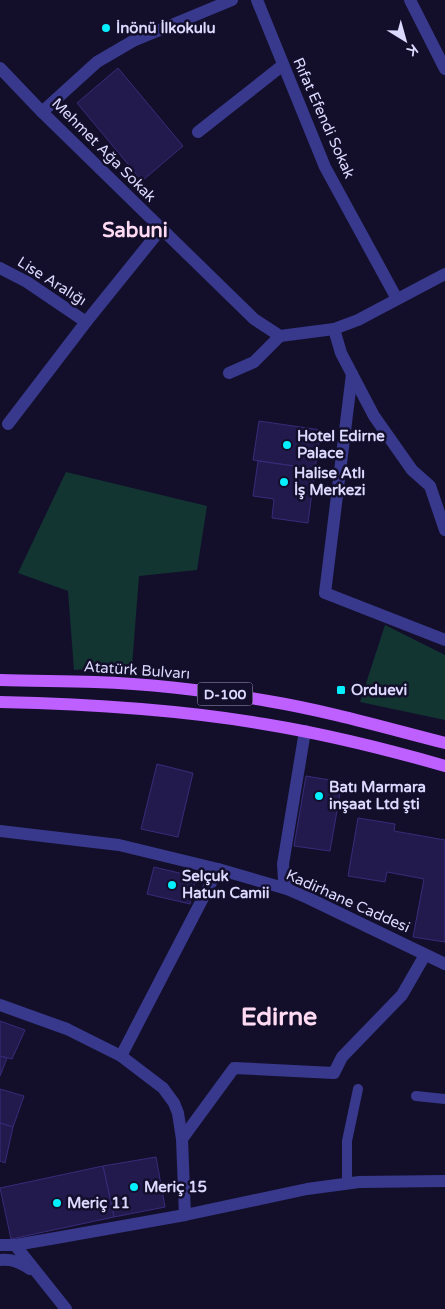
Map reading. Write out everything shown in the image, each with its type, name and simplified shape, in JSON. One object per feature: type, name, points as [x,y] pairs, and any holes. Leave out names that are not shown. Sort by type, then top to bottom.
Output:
[{"type":"main road","name":"Atatürk Bulvarı","points":[[0,680],[95,682],[220,694],[269,701],[336,715],[445,743]]},
{"type":"main road","name":"D-100","points":[[0,702],[150,709],[263,723],[305,731],[445,766]]},
{"type":"street","points":[[42,112],[98,62],[119,49],[133,41],[232,0]]},
{"type":"street","name":"Rıfat Efendi Sokak","points":[[257,0],[325,167],[397,299]]},
{"type":"street","points":[[410,0],[445,69]]},
{"type":"street","points":[[198,132],[283,65]]},
{"type":"street","name":"Mehmet Ağa Sokak","points":[[0,68],[42,112],[254,319],[280,336]]},
{"type":"street","points":[[8,424],[86,322],[161,229]]},
{"type":"street","name":"Lise Aralığı","points":[[0,268],[27,282],[86,322]]},
{"type":"street","points":[[229,373],[254,362],[280,336],[334,328],[358,320],[445,274]]},
{"type":"street","points":[[334,328],[341,352],[374,416],[412,470],[430,486],[445,491]]},
{"type":"street","points":[[352,374],[325,592],[445,640]]},
{"type":"street","points":[[430,486],[445,530]]},
{"type":"street","points":[[287,890],[283,864],[305,731]]},
{"type":"street","name":"Kadirhane Caddesi","points":[[0,831],[119,845],[218,869],[308,898],[445,964]]},
{"type":"street","points":[[121,1056],[218,869]]},
{"type":"street","points":[[182,1139],[234,1068],[334,1073],[342,1057],[402,995],[425,955]]},
{"type":"street","points":[[0,1005],[68,1029],[121,1056],[163,1088],[174,1103],[178,1113],[182,1139],[186,1215]]},
{"type":"street","points":[[0,1245],[15,1245],[186,1215],[307,1189],[347,1183],[445,1181]]},
{"type":"street","points":[[15,1245],[66,1309]]},
{"type":"street","points":[[0,1260],[10,1259],[20,1262],[37,1273]]},
{"type":"lane","points":[[347,1183],[348,1141],[358,1089]]},
{"type":"lane","points":[[416,1096],[445,1099]]},
{"type":"green space","points":[[66,472],[207,506],[197,570],[139,576],[132,666],[74,670],[68,591],[18,573]]},
{"type":"green space","points":[[385,625],[445,655],[445,720],[360,702]]},
{"type":"building","points":[[118,68],[183,146],[142,181],[77,103]]},
{"type":"building","name":"Hotel Edirne Palace","points":[[259,421],[321,430],[315,469],[253,460]]},
{"type":"building","name":"Halise Atlı İş Merkezi","points":[[258,461],[315,469],[308,523],[272,518],[274,499],[253,496]]},
{"type":"building","points":[[157,764],[193,773],[178,837],[141,829]]},
{"type":"building","points":[[306,776],[342,782],[330,851],[294,846]]},
{"type":"building","points":[[358,818],[395,824],[394,831],[445,840],[445,942],[413,937],[424,879],[387,872],[385,882],[348,876]]},
{"type":"building","name":"Selçuk Hatun Camii","points":[[154,867],[196,877],[190,904],[147,894]]},
{"type":"building","points":[[0,1021],[25,1030],[12,1059],[0,1056]]},
{"type":"building","points":[[0,1056],[7,1058],[0,1076]]},
{"type":"building","points":[[0,1089],[24,1096],[13,1127],[0,1123]]},
{"type":"building","points":[[0,1123],[13,1127],[5,1163],[0,1161]]},
{"type":"building","name":"Meriç 15","points":[[156,1157],[165,1207],[114,1217],[103,1166]]},
{"type":"building","name":"Meriç 11","points":[[103,1166],[114,1217],[11,1239],[0,1188]]},
{"type":"place","name":"İnönü İlkokulu","points":[[106,28]]},
{"type":"place","name":"Hotel Edirne Palace","points":[[287,445]]},
{"type":"place","name":"Halise Atlı İş Merkezi","points":[[284,482]]},
{"type":"place","name":"Orduevi","points":[[341,690]]},
{"type":"place","name":"Batı Marmara inşaat Ltd şti","points":[[319,796]]},
{"type":"place","name":"Selçuk Hatun Camii","points":[[172,885]]},
{"type":"place","name":"Meriç 15","points":[[134,1187]]},
{"type":"place","name":"Meriç 11","points":[[57,1203]]},
{"type":"district","name":"Sabuni","points":[[135,231]]},
{"type":"district","name":"Edirne","points":[[279,1017]]}]
